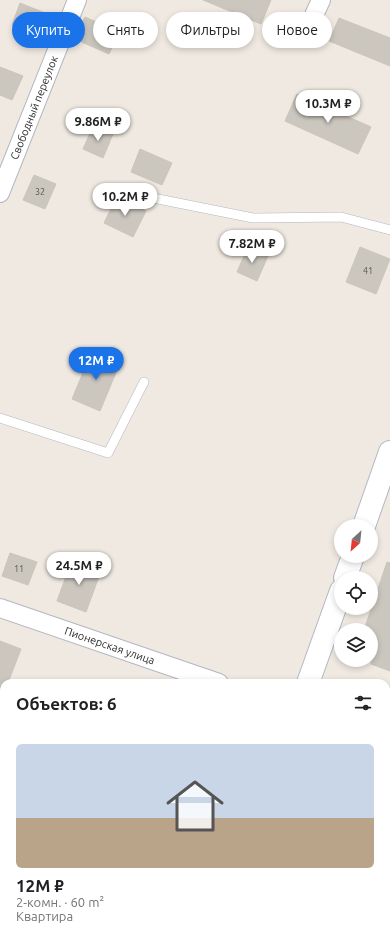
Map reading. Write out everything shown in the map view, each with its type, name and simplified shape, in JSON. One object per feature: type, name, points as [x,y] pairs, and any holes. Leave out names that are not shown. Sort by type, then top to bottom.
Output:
[{"type":"street","name":"Свободный переулок","points":[[0,193],[77,0]]},
{"type":"street","points":[[315,12],[321,0]]},
{"type":"street","points":[[366,519],[390,452]]},
{"type":"street","name":"Пионерская улица","points":[[0,608],[207,679]]},
{"type":"street","points":[[309,679],[334,611]]},
{"type":"lane","points":[[143,196],[252,218],[341,216],[390,230]]},
{"type":"lane","points":[[0,418],[108,453],[144,382]]},
{"type":"building","points":[[203,0],[271,0],[266,12],[262,12],[261,24],[254,21],[254,12],[232,12]]},
{"type":"building","points":[[20,3],[42,12],[17,12]]},
{"type":"building","points":[[85,17],[93,21],[93,47],[85,43]]},
{"type":"building","points":[[339,18],[390,38],[390,66],[332,42],[332,34]]},
{"type":"building","points":[[95,48],[112,48],[109,54]]},
{"type":"building","points":[[0,67],[23,76],[12,100],[0,95]]},
{"type":"building","points":[[297,94],[371,127],[358,154],[285,121]]},
{"type":"building","points":[[93,126],[113,134],[103,158],[83,149]]},
{"type":"building","points":[[140,149],[172,163],[162,185],[131,172]]},
{"type":"building","points":[[34,175],[56,184],[45,209],[23,200]]},
{"type":"building","points":[[117,196],[146,211],[133,237],[104,223]]},
{"type":"building","points":[[248,247],[268,256],[257,281],[237,272]]},
{"type":"building","points":[[360,247],[390,259],[376,294],[346,282]]},
{"type":"building","points":[[92,351],[120,363],[100,411],[72,399]]},
{"type":"building","points":[[10,553],[37,562],[28,585],[2,576]]},
{"type":"building","points":[[72,560],[101,571],[86,612],[57,601]]},
{"type":"building","points":[[387,562],[390,563],[390,671],[378,667],[378,623],[366,623],[369,615],[378,615],[378,589]]},
{"type":"building","points":[[0,641],[21,649],[10,679],[0,679]]}]
